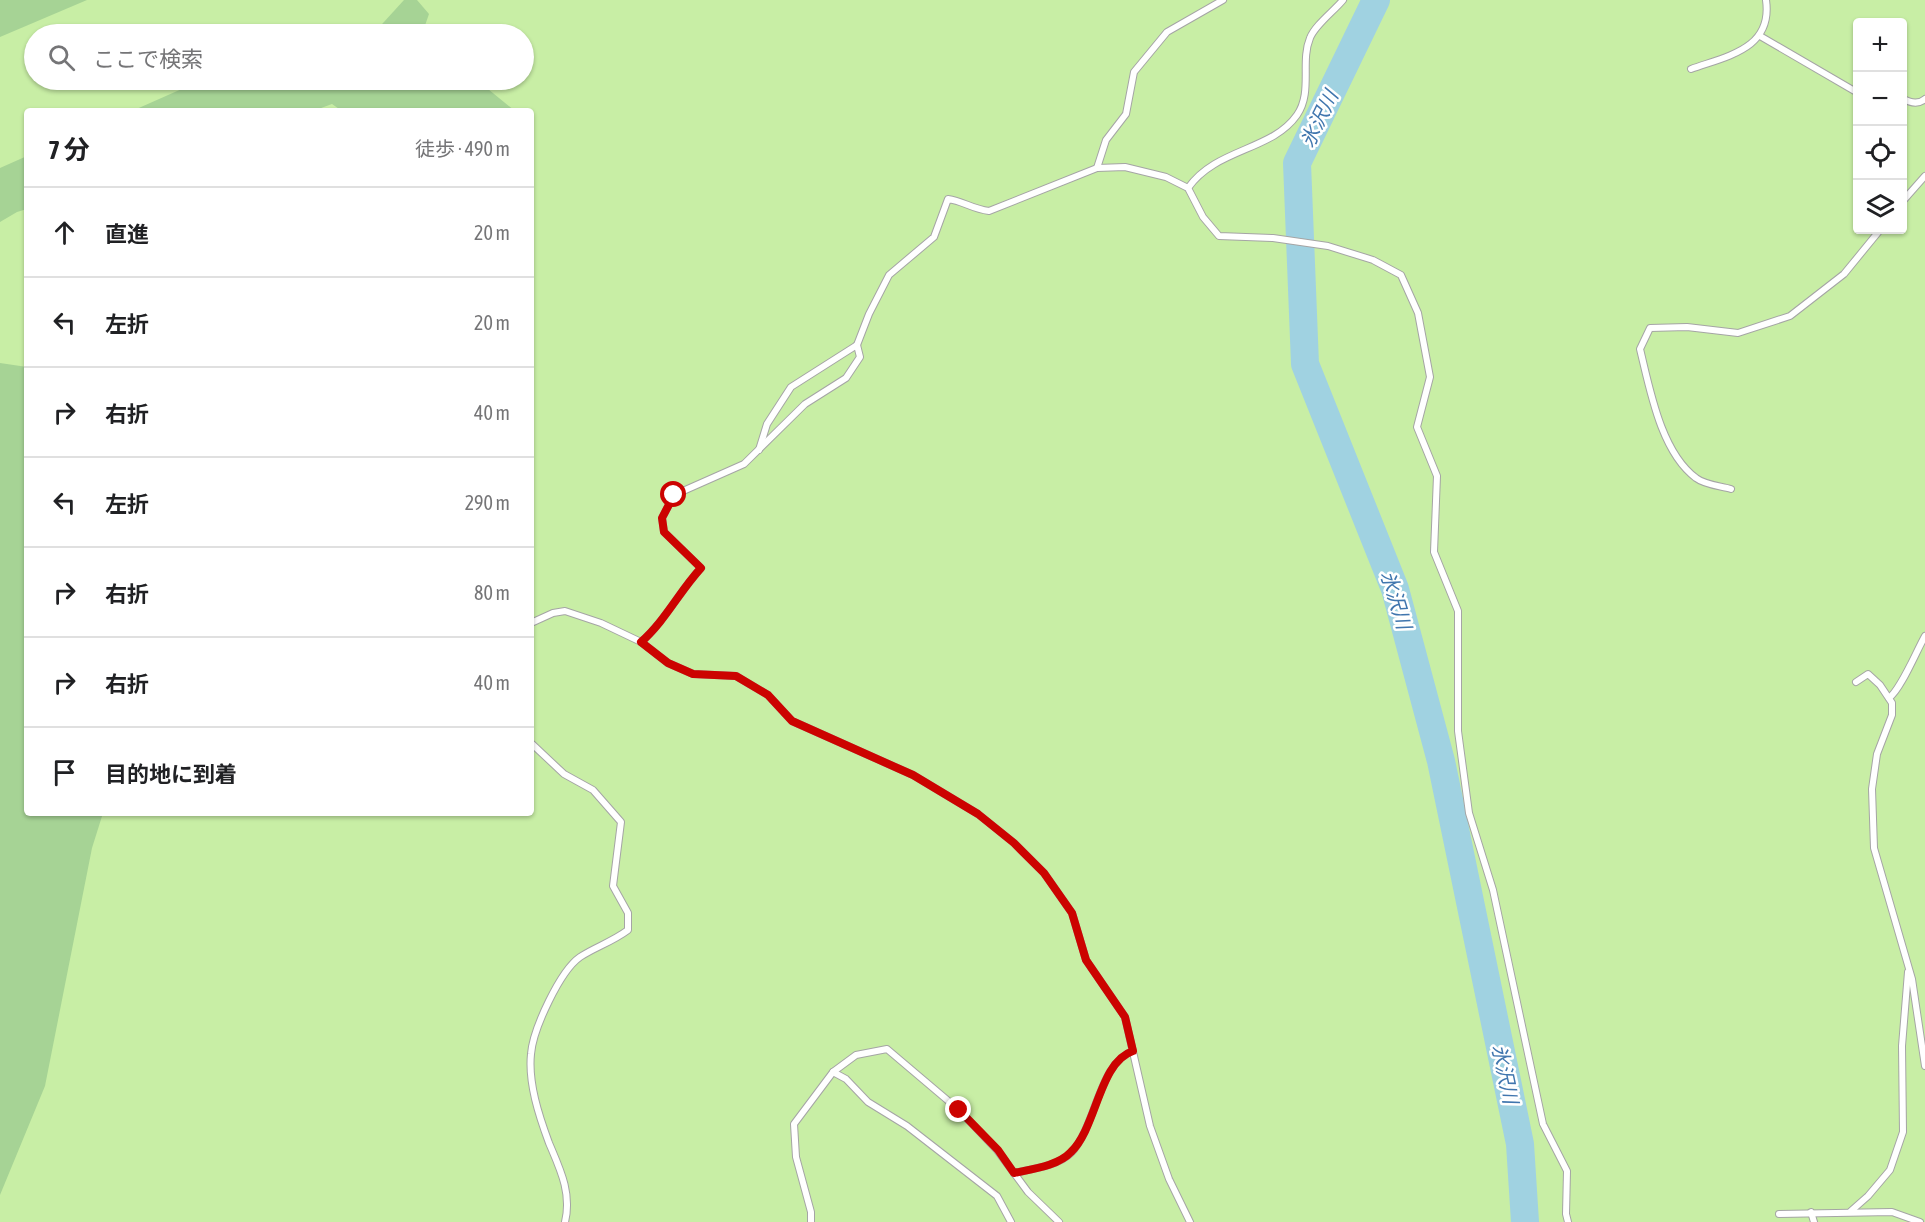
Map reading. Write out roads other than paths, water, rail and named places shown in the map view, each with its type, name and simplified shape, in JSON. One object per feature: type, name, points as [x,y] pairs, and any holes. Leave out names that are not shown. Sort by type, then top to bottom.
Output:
[{"type":"lane","points":[[1097,168],[1106,140],[1126,114],[1134,72],[1167,32],[1223,0]]},
{"type":"lane","points":[[1188,188],[1212,163],[1285,128],[1298,114],[1306,90],[1310,37],[1343,0]]},
{"type":"lane","points":[[1691,69],[1739,51],[1760,36],[1768,11],[1766,0]]},
{"type":"lane","points":[[1760,36],[1853,91]]},
{"type":"lane","points":[[1907,101],[1921,102],[1925,99]]},
{"type":"lane","points":[[641,642],[657,628],[670,606],[701,568],[664,532],[662,518],[674,495],[744,464],[805,404],[846,378],[860,357],[857,345],[869,314],[889,275],[934,237],[948,199],[958,200],[973,209],[989,211],[1097,168],[1125,167],[1166,177],[1188,188],[1203,217],[1219,236],[1274,238],[1328,246],[1373,261],[1401,275],[1418,313],[1430,377],[1417,427],[1437,476],[1434,552],[1458,611],[1458,731],[1469,813],[1493,890],[1543,1124],[1568,1171],[1566,1214],[1568,1222]]},
{"type":"lane","points":[[1907,196],[1925,176]]},
{"type":"lane","points":[[1731,489],[1697,480],[1675,457],[1653,403],[1640,350],[1650,328],[1688,327],[1738,333],[1790,316],[1844,274],[1877,234]]},
{"type":"lane","points":[[759,450],[767,424],[791,387],[857,345]]},
{"type":"lane","points":[[534,622],[553,613],[565,611],[601,623],[641,642],[668,663],[693,674],[736,676],[768,695],[792,721],[913,775],[978,814],[1014,843],[1044,873],[1072,913],[1086,960],[1125,1017],[1150,1126],[1169,1179],[1190,1222]]},
{"type":"lane","points":[[1889,698],[1898,691],[1904,673],[1925,636]]},
{"type":"lane","points":[[1856,681],[1868,674],[1880,685],[1892,703],[1892,715],[1877,754],[1872,789],[1874,848],[1908,965],[1925,1066]]},
{"type":"lane","points":[[534,746],[564,774],[593,790],[621,822],[613,886],[628,913],[628,930],[612,943],[580,957],[563,975],[546,1008],[531,1053],[535,1101],[563,1173],[568,1208],[565,1222]]},
{"type":"lane","points":[[1851,1211],[1868,1196],[1890,1170],[1903,1132],[1902,1046],[1908,965]]},
{"type":"lane","points":[[811,1222],[811,1212],[796,1157],[794,1124],[833,1071],[856,1055],[887,1049],[959,1110],[998,1150],[1028,1192],[1059,1222]]},
{"type":"lane","points":[[1014,1173],[1043,1166],[1070,1154],[1083,1136],[1104,1083],[1124,1054],[1133,1051]]},
{"type":"lane","points":[[833,1071],[846,1079],[868,1102],[907,1126],[998,1196],[1011,1222]]},
{"type":"lane","points":[[1812,1212],[1814,1222]]},
{"type":"lane","points":[[1779,1214],[1892,1212],[1920,1222]]},
{"type":"waterway","name":"氷沢川","points":[[1376,0],[1297,163],[1305,364],[1395,589],[1441,761],[1520,1144],[1525,1222]]}]
